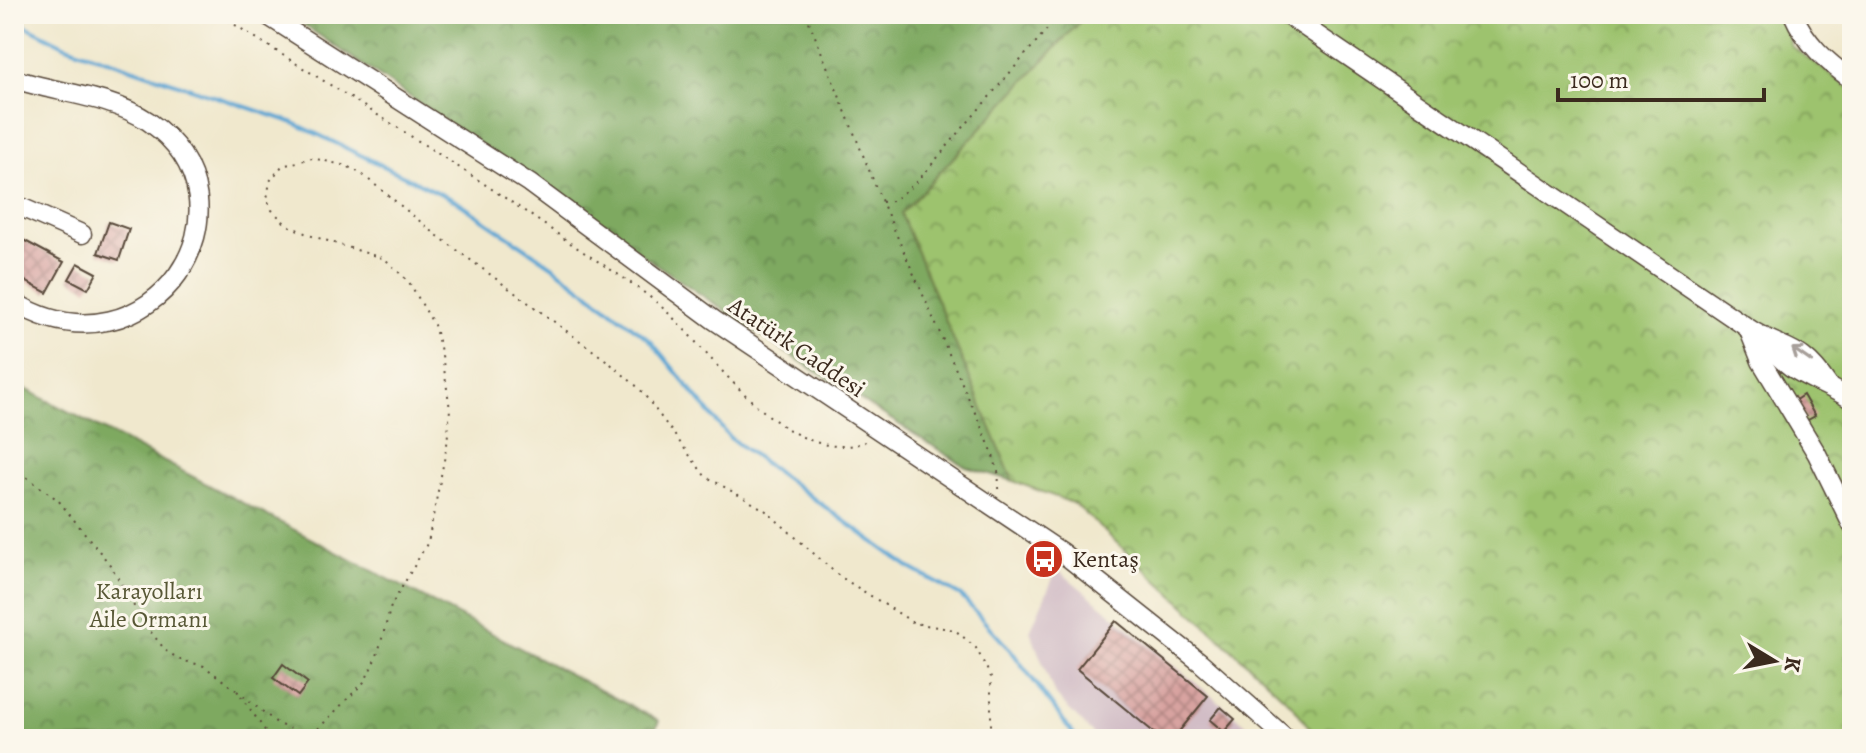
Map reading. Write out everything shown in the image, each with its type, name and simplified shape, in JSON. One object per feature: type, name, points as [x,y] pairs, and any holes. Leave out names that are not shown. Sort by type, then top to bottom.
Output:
[{"type":"street","name":"Atatürk Caddesi","points":[[265,14],[529,183],[714,320],[1061,552],[1143,616],[1287,739]]},
{"type":"street","points":[[1286,14],[1766,340],[1775,357],[1808,380],[1828,385],[1852,400]]},
{"type":"street","points":[[1793,14],[1801,33],[1820,56],[1852,80]]},
{"type":"street","points":[[14,79],[118,106],[146,120],[179,150],[190,172],[198,215],[188,260],[174,282],[151,302],[121,318],[99,325],[62,324],[43,318],[14,302]]},
{"type":"street","points":[[14,204],[82,234]]},
{"type":"street","points":[[1748,328],[1761,361],[1817,454],[1852,525]]},
{"type":"path","points":[[224,14],[226,19],[487,184],[663,308],[745,395],[786,426],[812,443],[833,448],[874,442]]},
{"type":"path","points":[[806,14],[882,202],[991,449],[999,475],[993,507]]},
{"type":"path","points":[[882,202],[892,201],[916,183],[1060,14]]},
{"type":"path","points":[[14,468],[58,500],[111,566],[143,622],[166,651],[204,666],[278,724],[302,734],[315,732],[365,681],[378,653],[391,606],[428,542],[447,445],[450,409],[434,325],[409,282],[385,259],[309,235],[286,224],[272,210],[267,199],[270,181],[282,166],[312,158],[347,166],[363,175],[438,236],[606,360],[640,389],[705,476],[765,510],[839,576],[914,623],[955,630],[976,648],[991,677],[991,739]]},
{"type":"path","points":[[237,691],[271,739]]},
{"type":"shaded area","points":[[1057,569],[1264,739],[1098,739],[1055,695],[1030,631]]},
{"type":"green space","points":[[288,14],[1087,14],[901,214],[1013,481],[966,467],[781,349]]},
{"type":"green space","points":[[1087,14],[1781,14],[1791,46],[1852,90],[1852,739],[1318,739],[1293,706],[1075,504],[1013,481],[901,214]]},
{"type":"green space","name":"Karayolları Aile Ormanı","points":[[14,383],[659,721],[651,739],[14,739]]},
{"type":"building","points":[[109,222],[129,229],[119,260],[98,253]]},
{"type":"building","points":[[14,235],[64,262],[47,293],[14,275]]},
{"type":"building","points":[[78,263],[97,273],[88,289],[69,279]]},
{"type":"building","points":[[1803,395],[1815,416],[1806,421],[1794,401]]},
{"type":"building","points":[[1116,621],[1208,696],[1173,739],[1162,739],[1077,669]]},
{"type":"building","points":[[283,664],[308,683],[298,696],[273,678]]},
{"type":"building","points":[[1221,707],[1235,719],[1224,732],[1210,720]]},
{"type":"waterway","points":[[14,20],[66,46],[294,123],[456,201],[555,268],[650,340],[730,438],[908,567],[961,596],[1013,653],[1077,739]]},
{"type":"place","name":"Kentaş","points":[[1044,559]]}]
